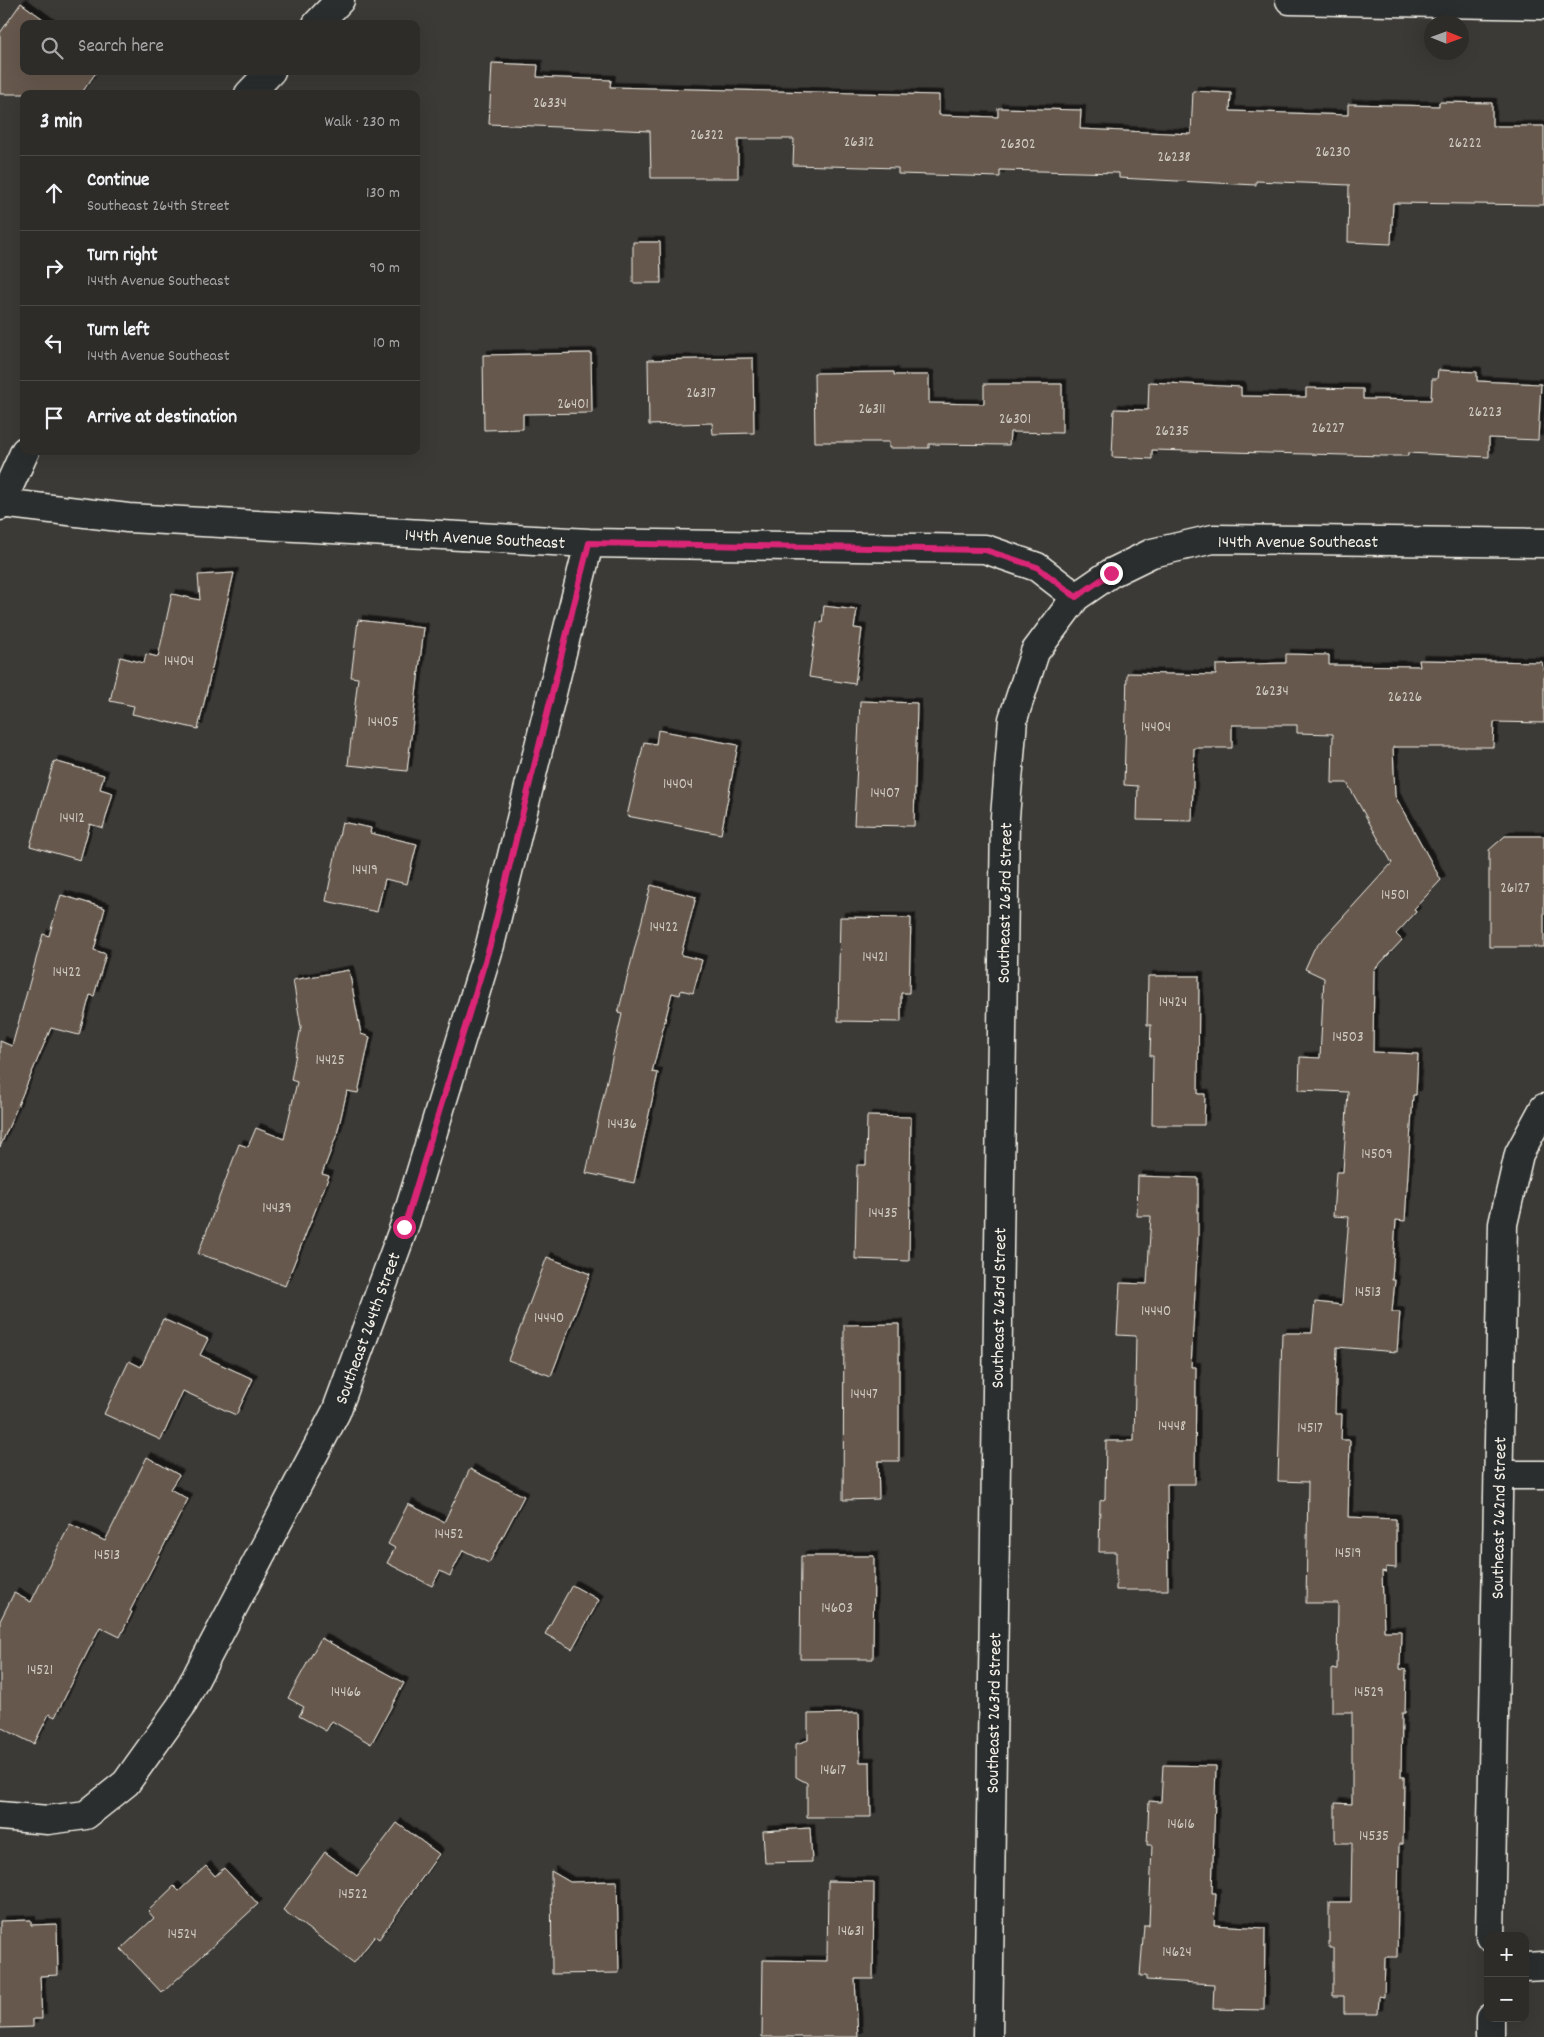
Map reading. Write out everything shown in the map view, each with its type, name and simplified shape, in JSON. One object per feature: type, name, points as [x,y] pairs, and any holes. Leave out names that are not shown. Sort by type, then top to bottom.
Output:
[{"type":"street","points":[[321,20],[340,0]]},
{"type":"street","points":[[1290,0],[1544,5]]},
{"type":"street","points":[[253,90],[267,75]]},
{"type":"street","points":[[1,505],[23,455]]},
{"type":"street","name":"144th Avenue Southeast","points":[[1,505],[128,518],[589,543],[985,550],[1037,567],[1076,597],[1111,573],[1152,553],[1213,539],[1544,543]]},
{"type":"street","name":"Southeast 264th Street","points":[[0,1816],[48,1820],[86,1815],[126,1783],[175,1714],[336,1412],[404,1227],[490,945],[589,543]]},
{"type":"street","name":"Southeast 263rd Street","points":[[988,2037],[1005,817],[1013,719],[1035,652],[1076,597]]},
{"type":"street","name":"Southeast 262nd Street","points":[[1490,1932],[1503,1224],[1519,1154],[1544,1108]]},
{"type":"street","points":[[1499,1475],[1544,1475]]},
{"type":"street","points":[[1529,1967],[1544,1966]]},
{"type":"street","points":[[1490,2022],[1490,2037]]},
{"type":"building","points":[[21,3],[44,20],[20,20],[20,75],[94,75],[84,90],[20,90],[20,94],[0,94],[0,33]]},
{"type":"building","points":[[492,63],[538,65],[537,77],[611,80],[610,87],[939,95],[939,115],[998,117],[998,108],[1081,110],[1080,129],[1191,134],[1193,91],[1231,93],[1230,111],[1348,115],[1348,104],[1439,106],[1439,102],[1492,103],[1492,126],[1544,126],[1544,205],[1393,203],[1391,244],[1348,242],[1349,185],[1256,181],[1256,185],[1119,178],[1119,173],[1000,170],[1000,177],[898,174],[898,168],[793,165],[794,139],[738,139],[738,178],[651,178],[650,131],[489,124]]},
{"type":"building","points":[[633,242],[660,242],[661,283],[633,283]]},
{"type":"building","points":[[591,353],[592,413],[523,414],[523,429],[484,430],[483,355]]},
{"type":"building","points":[[753,358],[754,433],[713,434],[712,423],[649,425],[648,360]]},
{"type":"building","points":[[1438,370],[1477,372],[1477,381],[1541,384],[1538,440],[1489,438],[1489,457],[1408,453],[1408,456],[1384,456],[1152,450],[1152,459],[1112,457],[1114,409],[1148,410],[1149,382],[1241,387],[1241,396],[1306,397],[1306,388],[1363,389],[1363,399],[1431,400],[1432,379],[1437,379]]},
{"type":"building","points":[[894,372],[894,375],[929,375],[929,403],[984,404],[984,384],[1062,384],[1062,433],[1010,432],[1009,445],[929,444],[929,448],[889,448],[889,442],[815,442],[814,373]]},
{"type":"building","points":[[234,573],[198,729],[132,714],[134,706],[110,701],[120,657],[144,663],[146,654],[158,657],[172,594],[200,600],[198,575]]},
{"type":"building","points":[[824,606],[857,610],[854,628],[862,629],[855,684],[809,677],[817,622],[822,623]]},
{"type":"building","points":[[358,620],[424,628],[407,771],[348,765],[358,678],[351,677]]},
{"type":"building","points":[[1286,654],[1329,655],[1329,665],[1420,666],[1419,660],[1542,662],[1544,675],[1544,723],[1494,722],[1493,747],[1393,747],[1395,796],[1441,880],[1414,909],[1416,912],[1396,934],[1402,940],[1374,970],[1373,1052],[1418,1054],[1416,1095],[1413,1095],[1405,1221],[1396,1220],[1392,1280],[1395,1280],[1392,1312],[1400,1312],[1397,1352],[1337,1347],[1335,1414],[1342,1414],[1341,1440],[1350,1440],[1348,1517],[1396,1519],[1396,1568],[1386,1567],[1386,1572],[1382,1571],[1384,1631],[1401,1631],[1400,1669],[1406,1670],[1405,1713],[1402,1713],[1401,1777],[1404,1777],[1403,1844],[1399,1844],[1397,1957],[1385,1957],[1384,1997],[1379,1996],[1378,2014],[1344,2014],[1344,1996],[1333,1996],[1333,1948],[1329,1948],[1329,1902],[1351,1902],[1352,1843],[1335,1843],[1335,1803],[1352,1804],[1352,1712],[1332,1712],[1332,1669],[1337,1670],[1338,1603],[1306,1603],[1308,1482],[1278,1481],[1282,1333],[1312,1333],[1315,1302],[1342,1305],[1349,1217],[1333,1216],[1336,1172],[1343,1172],[1348,1092],[1299,1090],[1300,1057],[1320,1058],[1324,978],[1305,969],[1314,949],[1392,863],[1347,783],[1332,783],[1333,734],[1297,733],[1297,725],[1232,725],[1232,748],[1194,748],[1192,821],[1137,820],[1138,786],[1124,785],[1127,673],[1216,675],[1216,665],[1286,663]]},
{"type":"building","points":[[860,701],[917,703],[914,826],[854,825]]},
{"type":"building","points":[[658,730],[738,745],[721,834],[627,816],[644,742],[656,744]]},
{"type":"building","points":[[54,761],[104,775],[100,789],[113,793],[103,828],[90,824],[80,860],[30,846]]},
{"type":"building","points":[[342,822],[371,828],[370,833],[417,844],[407,884],[385,879],[377,912],[326,901]]},
{"type":"building","points":[[1505,836],[1544,836],[1544,947],[1489,947],[1489,850]]},
{"type":"building","points":[[651,885],[696,897],[681,955],[702,960],[693,993],[681,990],[680,995],[672,993],[652,1072],[658,1073],[634,1183],[586,1173],[622,1014],[618,1013]]},
{"type":"building","points":[[61,895],[105,908],[94,950],[106,954],[94,996],[90,995],[79,1035],[51,1028],[0,1147],[0,1041],[12,1046],[43,934],[49,936]]},
{"type":"building","points":[[840,917],[911,918],[909,993],[901,993],[901,1022],[838,1021]]},
{"type":"building","points":[[349,970],[361,1034],[370,1037],[358,1093],[347,1091],[337,1134],[322,1174],[329,1176],[285,1286],[228,1263],[198,1254],[239,1144],[248,1147],[256,1128],[284,1139],[297,1082],[291,1080],[301,1027],[293,980]]},
{"type":"building","points":[[1148,976],[1199,976],[1198,1094],[1205,1094],[1204,1125],[1152,1125],[1153,1056],[1150,1056],[1151,1025],[1147,1025]]},
{"type":"building","points":[[867,1116],[911,1117],[909,1261],[855,1259],[857,1165],[866,1165]]},
{"type":"building","points":[[1138,1176],[1198,1178],[1198,1236],[1191,1367],[1196,1367],[1195,1484],[1167,1484],[1168,1590],[1116,1590],[1116,1552],[1099,1552],[1100,1501],[1105,1499],[1106,1441],[1134,1441],[1136,1336],[1117,1335],[1120,1283],[1147,1284],[1151,1216],[1137,1216]]},
{"type":"building","points":[[547,1257],[590,1274],[551,1376],[508,1360]]},
{"type":"building","points":[[163,1319],[208,1339],[200,1355],[253,1379],[236,1415],[183,1391],[161,1440],[104,1414],[129,1361],[141,1367]]},
{"type":"building","points":[[899,1324],[899,1461],[878,1461],[879,1499],[843,1500],[844,1325]]},
{"type":"building","points":[[147,1457],[179,1475],[170,1489],[188,1499],[130,1611],[132,1612],[120,1637],[100,1627],[55,1717],[49,1714],[34,1744],[0,1727],[0,1621],[14,1593],[31,1602],[70,1524],[105,1541]]},
{"type":"building","points":[[470,1469],[524,1496],[489,1563],[463,1550],[450,1576],[440,1571],[432,1586],[387,1563],[395,1548],[388,1544],[408,1504],[444,1522]]},
{"type":"building","points":[[801,1556],[874,1556],[873,1659],[800,1659]]},
{"type":"building","points":[[572,1585],[599,1600],[572,1649],[545,1634]]},
{"type":"building","points":[[321,1638],[404,1683],[371,1744],[332,1721],[326,1731],[299,1716],[304,1707],[288,1698]]},
{"type":"building","points":[[859,1713],[860,1762],[870,1762],[871,1817],[807,1817],[807,1783],[796,1777],[796,1744],[808,1740],[808,1714]]},
{"type":"building","points":[[1163,1765],[1216,1766],[1212,1893],[1216,1893],[1214,1925],[1265,1928],[1264,2010],[1213,2009],[1214,1984],[1146,1980],[1146,1976],[1140,1976],[1144,1925],[1149,1925],[1152,1845],[1147,1845],[1149,1801],[1161,1802]]},
{"type":"building","points":[[397,1823],[439,1854],[379,1939],[375,1936],[354,1963],[283,1910],[325,1852],[357,1876]]},
{"type":"building","points":[[810,1828],[812,1862],[765,1863],[763,1831]]},
{"type":"building","points":[[206,1866],[215,1876],[224,1868],[258,1904],[162,1993],[121,1949],[154,1918],[148,1911],[174,1886],[179,1891]]},
{"type":"building","points":[[551,1871],[570,1882],[617,1881],[619,1973],[552,1974]]},
{"type":"building","points":[[828,1881],[874,1882],[873,1979],[855,1979],[858,2037],[762,2037],[763,1960],[827,1961]]},
{"type":"building","points":[[31,1920],[31,1925],[57,1924],[58,1975],[40,1976],[42,2019],[33,2019],[33,2027],[0,2028],[0,1921]]},
{"type":"route","points":[[404,1227],[490,945],[589,543],[985,550],[1037,567],[1076,597],[1111,573]]}]
